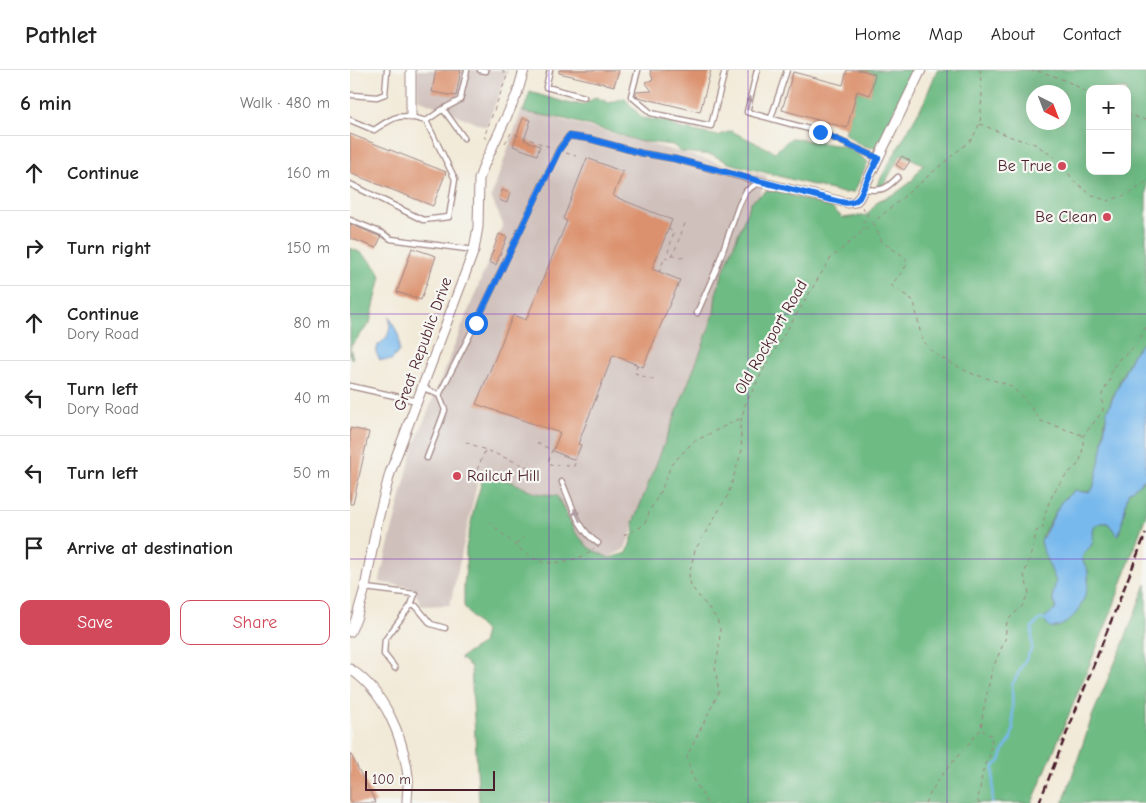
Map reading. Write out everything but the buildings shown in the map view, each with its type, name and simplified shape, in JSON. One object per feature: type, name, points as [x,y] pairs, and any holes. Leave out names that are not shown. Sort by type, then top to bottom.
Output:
[{"type":"street","points":[[411,70],[411,116]]},
{"type":"street","name":"Great Republic Drive","points":[[350,632],[365,588],[377,523],[390,473],[474,250],[478,227],[479,179],[517,94],[524,70]]},
{"type":"street","points":[[759,182],[832,200],[848,203],[855,202],[864,189],[920,70]]},
{"type":"street","points":[[351,672],[374,692],[392,717],[403,748],[408,777],[407,803]]},
{"type":"lane","points":[[352,95],[377,97],[385,94],[388,70]]},
{"type":"lane","points":[[426,121],[460,100],[467,70]]},
{"type":"lane","points":[[480,70],[486,71]]},
{"type":"lane","points":[[550,70],[546,87],[584,97]]},
{"type":"lane","points":[[638,70],[631,96],[651,113],[711,126],[725,70]]},
{"type":"lane","points":[[757,70],[747,112],[820,132],[878,158]]},
{"type":"lane","points":[[771,118],[787,70]]},
{"type":"lane","points":[[443,110],[464,138]]},
{"type":"lane","points":[[350,120],[374,130],[394,117],[411,116],[426,121],[456,179],[449,217],[423,220],[350,184]]},
{"type":"lane","points":[[439,395],[476,323],[559,150],[569,136],[590,139],[641,153],[675,159],[759,182]]},
{"type":"lane","points":[[864,189],[880,191],[887,188],[898,177]]},
{"type":"lane","points":[[697,313],[716,270],[739,205],[746,191],[759,182]]},
{"type":"lane","points":[[350,220],[382,233],[391,239],[474,250]]},
{"type":"lane","points":[[350,386],[417,402]]},
{"type":"lane","points":[[422,387],[439,395],[445,410],[427,458]]},
{"type":"lane","points":[[562,482],[582,527],[592,540],[598,543]]},
{"type":"lane","points":[[365,588],[415,594],[411,605],[385,640],[384,654],[395,668]]},
{"type":"lane","points":[[411,605],[416,606],[431,624],[445,628]]},
{"type":"path","points":[[502,70],[508,76],[484,137],[503,146],[511,133],[576,156]]},
{"type":"path","name":"Old Rockport Road","points":[[707,803],[691,774],[688,756],[719,692],[715,667],[719,650],[720,629],[717,619],[691,586],[689,575],[695,550],[728,495],[742,450],[740,425],[745,405],[767,363],[830,259],[838,251],[848,246],[873,222],[972,139],[980,123],[982,95],[980,70]]},
{"type":"path","points":[[1030,70],[1050,75],[1086,92]]},
{"type":"path","points":[[1131,115],[1146,120]]},
{"type":"path","points":[[980,123],[1014,138],[1035,144],[1061,162],[1073,180],[1090,194],[1107,201],[1129,194],[1146,182]]},
{"type":"path","points":[[855,202],[868,214],[863,224],[863,231]]},
{"type":"path","points":[[659,272],[665,257],[669,259],[673,255],[686,220]]},
{"type":"path","points":[[873,222],[882,242],[906,257],[907,262],[904,270],[891,285],[914,301],[922,336],[928,348],[940,357],[970,373],[1009,385],[1023,397],[1040,421],[1083,436]]},
{"type":"path","points":[[668,229],[674,232],[668,252],[685,258]]},
{"type":"path","points":[[925,803],[946,770],[981,729],[982,712],[992,670],[1005,640],[1007,621],[1022,606],[1029,593],[1024,575],[1034,545],[1036,531],[1043,528],[1045,510],[1051,498],[1066,476],[1078,464],[1083,448],[1083,436],[1103,411],[1102,394],[1110,380],[1112,369],[1119,358],[1129,352],[1139,341],[1146,327]]},
{"type":"path","points":[[637,365],[635,373],[656,381]]},
{"type":"path","points":[[624,535],[640,527],[646,521],[662,489],[671,465],[693,442],[742,418]]},
{"type":"path","points":[[466,442],[528,467],[530,461]]},
{"type":"path","points":[[537,443],[552,450],[548,463],[550,465],[574,466],[576,461]]},
{"type":"path","points":[[474,476],[485,450]]},
{"type":"path","points":[[490,522],[515,544],[541,562],[566,561],[584,555],[592,551],[598,543]]},
{"type":"path","points":[[515,544],[523,537]]},
{"type":"path","points":[[980,803],[977,800],[980,793],[981,776],[984,764],[990,756],[989,752],[993,746],[991,734],[986,734],[981,729]]},
{"type":"shaded area","points":[[417,70],[508,70],[486,127],[418,99]]},
{"type":"shaded area","points":[[522,109],[767,176],[625,549],[595,564],[557,502],[479,475],[450,605],[422,606],[413,588],[379,582],[413,449],[503,224],[491,197]]},
{"type":"green space","points":[[861,70],[913,70],[877,148],[859,144],[845,133],[857,91],[870,94],[875,74]]},
{"type":"green space","points":[[937,70],[1146,70],[1146,338],[1132,356],[1112,397],[1105,421],[1102,450],[1093,489],[1087,492],[1075,490],[1061,502],[1042,536],[1047,558],[1056,581],[1053,600],[1056,606],[1052,613],[1055,627],[1070,619],[1084,597],[1087,589],[1088,572],[1082,557],[1092,544],[1095,526],[1108,523],[1118,536],[1128,493],[1146,478],[1146,515],[1111,613],[1032,803],[479,803],[471,667],[460,658],[482,644],[485,631],[464,606],[466,548],[474,508],[484,475],[512,482],[535,493],[557,496],[575,532],[589,548],[609,558],[627,553],[635,529],[633,523],[702,348],[714,314],[716,294],[724,270],[751,202],[766,191],[777,191],[832,208],[843,218],[867,215],[878,201],[896,193],[911,182],[923,164],[901,154],[883,186],[877,185],[924,102]]},
{"type":"green space","points":[[530,92],[571,104],[585,104],[596,97],[609,103],[624,98],[642,118],[665,121],[679,128],[718,136],[731,131],[775,152],[791,138],[848,147],[868,162],[854,192],[843,193],[729,163],[713,155],[681,152],[673,145],[638,141],[565,119],[523,112]]},
{"type":"green space","points":[[350,248],[368,259],[381,276],[370,323],[350,347]]},
{"type":"green space","points":[[350,347],[353,358],[350,358]]},
{"type":"green space","points":[[1146,584],[1146,803],[1063,803],[1093,714]]},
{"type":"water","points":[[390,317],[399,337],[399,351],[392,360],[380,360],[376,353],[378,345],[385,339],[388,333]]},
{"type":"water","points":[[1146,338],[1146,478],[1128,493],[1118,536],[1108,523],[1095,526],[1092,544],[1082,557],[1088,572],[1087,590],[1084,599],[1080,608],[1068,622],[1051,628],[1045,621],[1045,617],[1055,610],[1053,594],[1056,581],[1041,541],[1061,502],[1075,490],[1087,492],[1093,489],[1102,450],[1107,411],[1132,356]]},
{"type":"waterway","points":[[992,803],[994,766],[1000,761],[1013,730],[1012,685],[1032,648],[1032,627],[1041,619],[1048,620]]},
{"type":"railway","points":[[1039,803],[1146,533]]},
{"type":"place","name":"Be True","points":[[1062,166]]},
{"type":"place","name":"Be Clean","points":[[1107,217]]},
{"type":"place","name":"Railcut Hill","points":[[457,476]]},
{"type":"route","points":[[476,323],[559,150],[569,136],[590,139],[641,153],[675,159],[832,200],[848,203],[855,202],[859,198],[878,158],[820,132]]}]
